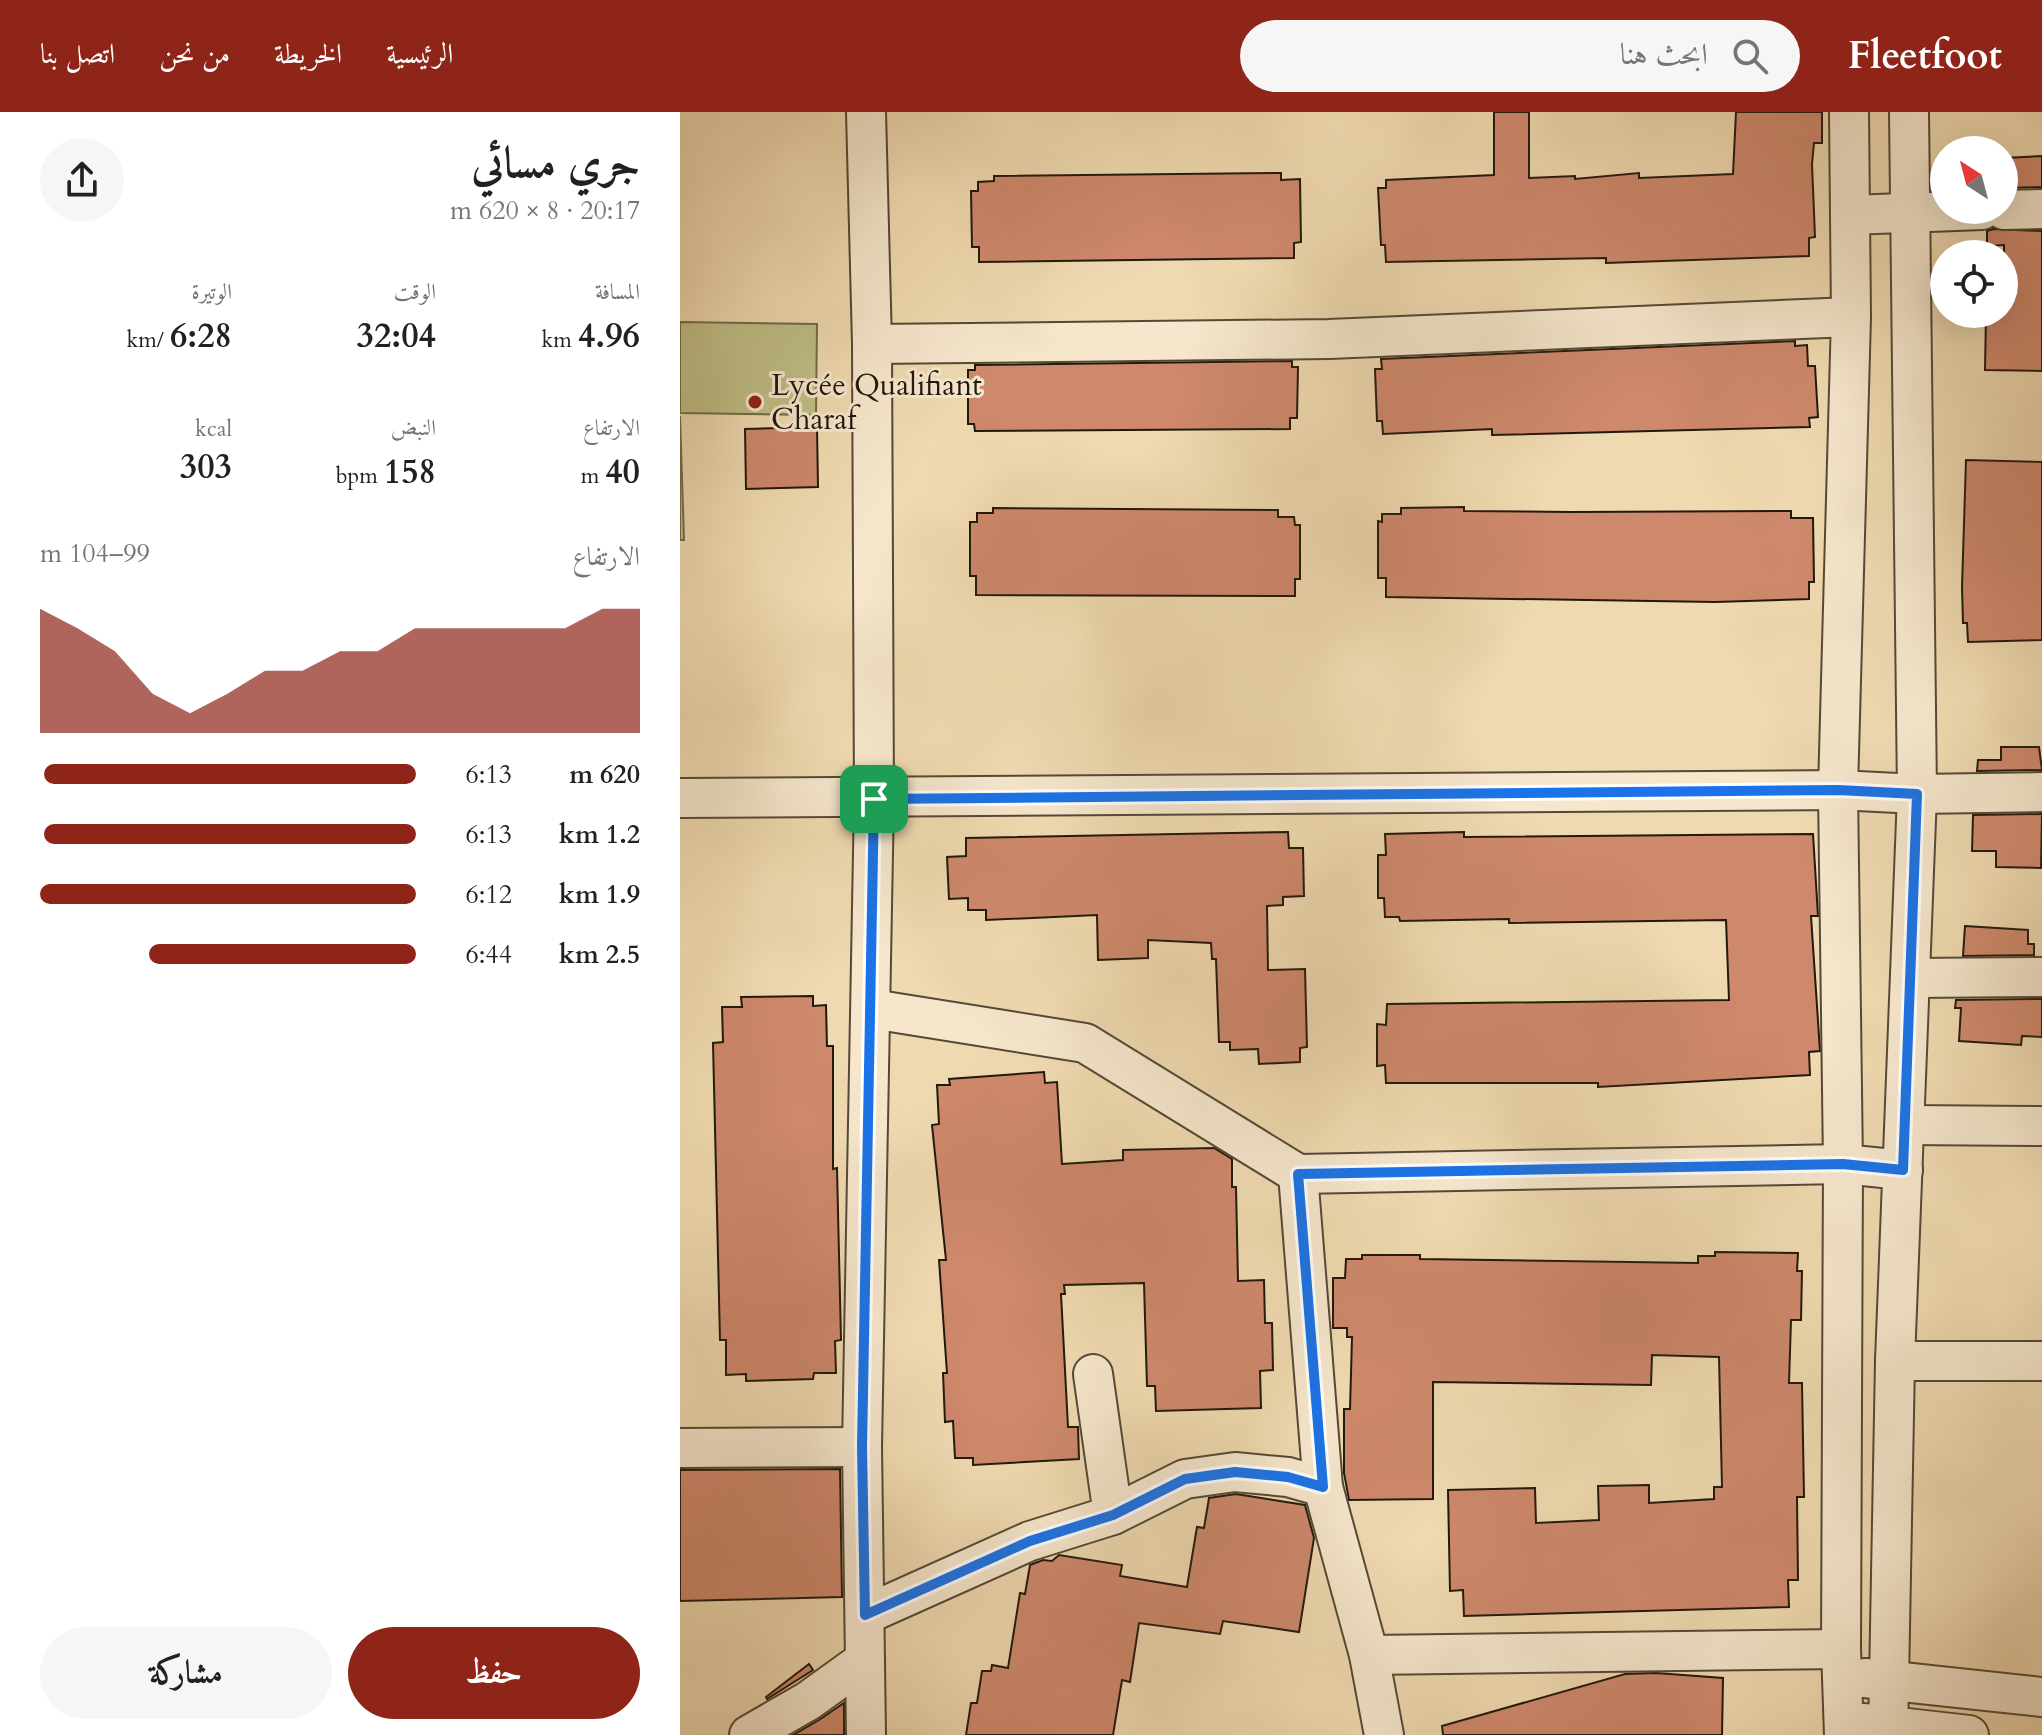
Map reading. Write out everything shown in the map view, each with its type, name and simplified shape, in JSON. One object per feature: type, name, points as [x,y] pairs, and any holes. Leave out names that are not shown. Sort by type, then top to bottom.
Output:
[{"type":"street","points":[[866,112],[872,344],[874,799],[862,1447],[866,1735]]},
{"type":"street","points":[[1849,112],[1851,317],[1838,790],[1843,1164],[1844,1728],[1969,1735]]},
{"type":"street","points":[[1888,1731],[1895,1361],[1917,794],[1909,112]]},
{"type":"street","points":[[2018,210],[2042,209]]},
{"type":"street","points":[[1850,215],[1930,211]]},
{"type":"street","points":[[872,344],[1329,339],[1851,317]]},
{"type":"street","points":[[680,798],[1838,790],[1917,794],[2042,792]]},
{"type":"street","points":[[1911,978],[2042,977]]},
{"type":"street","points":[[872,1009],[1085,1043],[1298,1174],[1843,1164],[1903,1170]]},
{"type":"street","points":[[1906,1125],[2042,1126]]},
{"type":"street","points":[[1298,1174],[1323,1487],[1369,1655],[1384,1735]]},
{"type":"street","points":[[1895,1361],[2042,1361]]},
{"type":"street","points":[[1093,1374],[1113,1515]]},
{"type":"street","points":[[680,1448],[862,1447]]},
{"type":"street","points":[[865,1615],[1030,1541],[1113,1515],[1185,1479],[1235,1472],[1288,1477],[1323,1487]]},
{"type":"street","points":[[1369,1655],[1842,1663],[1888,1679],[2042,1697]]},
{"type":"street","points":[[749,1735],[808,1701],[865,1660]]},
{"type":"shaded area","points":[[680,322],[817,324],[816,415],[680,413]]},
{"type":"shaded area","points":[[680,416],[684,540],[680,540]]},
{"type":"building","points":[[1494,112],[1529,112],[1529,178],[1575,176],[1575,179],[1639,173],[1639,178],[1733,174],[1736,112],[1822,112],[1822,143],[1814,143],[1812,164],[1815,237],[1809,238],[1809,256],[1606,263],[1606,258],[1386,262],[1385,245],[1381,245],[1378,188],[1386,188],[1386,180],[1494,175]]},
{"type":"building","points":[[2042,156],[2042,187],[2018,188],[2018,157]]},
{"type":"building","points":[[1281,173],[1281,180],[1300,179],[1301,242],[1294,243],[1294,258],[979,262],[979,247],[972,247],[971,191],[978,191],[978,182],[994,181],[994,176]]},
{"type":"building","points":[[1987,231],[2042,231],[2042,371],[1985,370],[1986,328],[2018,328],[2018,240],[1987,240]]},
{"type":"building","points":[[1795,341],[1795,346],[1807,345],[1808,366],[1815,366],[1818,417],[1809,418],[1810,427],[1492,435],[1492,429],[1383,434],[1382,421],[1377,421],[1375,369],[1382,369],[1381,359]]},
{"type":"building","points":[[1292,361],[1292,367],[1298,367],[1297,418],[1290,418],[1290,429],[975,431],[974,424],[968,424],[968,370],[975,370],[975,365]]},
{"type":"building","points":[[817,427],[818,487],[746,489],[745,429]]},
{"type":"building","points":[[1966,460],[2042,462],[2042,640],[1968,642],[1967,623],[1963,623],[1962,587]]},
{"type":"building","points":[[1464,507],[1464,511],[1791,511],[1791,518],[1813,518],[1814,582],[1809,582],[1809,599],[1715,602],[1386,597],[1386,578],[1378,578],[1378,521],[1382,522],[1382,514],[1401,514],[1401,508]]},
{"type":"building","points":[[993,508],[1278,510],[1278,517],[1294,517],[1295,525],[1300,525],[1300,579],[1295,579],[1295,596],[976,595],[976,576],[970,576],[970,522],[977,522],[977,513],[993,513]]},
{"type":"building","points":[[2001,747],[2039,747],[2042,770],[1977,771],[1978,760],[2001,760]]},
{"type":"building","points":[[2042,814],[2041,868],[1996,867],[1996,851],[1972,851],[1973,815]]},
{"type":"building","points":[[1288,832],[1289,848],[1303,848],[1304,896],[1283,897],[1283,905],[1267,906],[1268,970],[1305,969],[1307,1047],[1300,1048],[1300,1062],[1259,1064],[1258,1049],[1230,1050],[1230,1042],[1219,1042],[1216,959],[1212,959],[1211,943],[1148,940],[1148,958],[1098,960],[1097,915],[986,920],[986,910],[968,910],[968,898],[949,899],[947,857],[966,856],[966,838]]},
{"type":"building","points":[[1464,832],[1464,837],[1813,834],[1818,916],[1811,916],[1820,1051],[1809,1052],[1810,1075],[1598,1087],[1598,1083],[1386,1083],[1385,1065],[1377,1066],[1377,1024],[1386,1025],[1387,1004],[1729,1000],[1726,920],[1509,923],[1509,919],[1400,921],[1399,917],[1385,917],[1384,898],[1378,898],[1378,855],[1386,855],[1385,834]]},
{"type":"building","points":[[1965,926],[2028,930],[2028,944],[2034,944],[2034,955],[1963,956]]},
{"type":"building","points":[[813,996],[813,1006],[826,1005],[827,1046],[833,1046],[833,1169],[837,1168],[841,1340],[835,1341],[836,1373],[814,1373],[813,1379],[746,1381],[746,1374],[726,1375],[726,1340],[720,1340],[713,1043],[723,1042],[722,1007],[742,1007],[741,997]]},
{"type":"building","points":[[2042,999],[2042,1037],[2022,1036],[2021,1045],[1959,1041],[1961,1008],[1955,1008],[1956,1000]]},
{"type":"building","points":[[1044,1072],[1045,1083],[1057,1082],[1062,1164],[1123,1160],[1123,1150],[1214,1148],[1232,1159],[1232,1187],[1236,1187],[1238,1281],[1264,1280],[1265,1323],[1272,1323],[1273,1370],[1260,1371],[1261,1408],[1156,1411],[1155,1386],[1147,1386],[1144,1283],[1064,1285],[1065,1294],[1061,1294],[1068,1427],[1078,1427],[1079,1459],[973,1465],[973,1458],[955,1458],[953,1421],[945,1422],[943,1373],[947,1373],[939,1260],[946,1260],[932,1125],[939,1124],[937,1085],[950,1085],[949,1079]]},
{"type":"building","points":[[1715,1252],[1798,1253],[1797,1271],[1802,1271],[1801,1320],[1791,1320],[1789,1383],[1802,1383],[1804,1497],[1797,1497],[1798,1580],[1788,1580],[1789,1607],[1464,1616],[1463,1590],[1450,1591],[1448,1490],[1535,1488],[1536,1523],[1599,1520],[1598,1486],[1649,1485],[1649,1503],[1714,1499],[1714,1487],[1722,1487],[1719,1357],[1652,1355],[1651,1385],[1433,1382],[1433,1499],[1349,1500],[1344,1473],[1344,1409],[1350,1409],[1352,1337],[1347,1337],[1347,1328],[1333,1328],[1333,1278],[1345,1278],[1346,1259],[1362,1259],[1362,1255],[1420,1255],[1420,1259],[1698,1263],[1698,1256],[1715,1256]]},
{"type":"building","points":[[840,1469],[842,1597],[680,1601],[680,1470]]},
{"type":"building","points":[[1236,1494],[1305,1505],[1314,1538],[1299,1632],[1223,1621],[1220,1634],[1139,1623],[1130,1682],[1122,1680],[1113,1735],[966,1735],[971,1703],[977,1703],[982,1671],[991,1671],[992,1665],[1008,1668],[1020,1593],[1025,1594],[1030,1565],[1043,1560],[1052,1561],[1059,1555],[1122,1565],[1120,1576],[1187,1587],[1197,1527],[1204,1528],[1209,1498]]},
{"type":"building","points":[[809,1664],[813,1670],[767,1699],[766,1697]]},
{"type":"building","points":[[1625,1674],[1723,1678],[1722,1735],[1443,1735],[1442,1726]]},
{"type":"building","points":[[844,1703],[844,1735],[793,1735],[819,1720]]},
{"type":"place","name":"Lycée Qualifiant Charaf","points":[[755,402]]},
{"type":"route","points":[[1838,790],[1917,794],[1903,1170],[1843,1164],[1298,1174],[1323,1487],[1288,1477],[1235,1472],[1185,1479],[1113,1515],[1030,1541],[865,1615],[862,1447],[874,799],[1838,790]]}]
